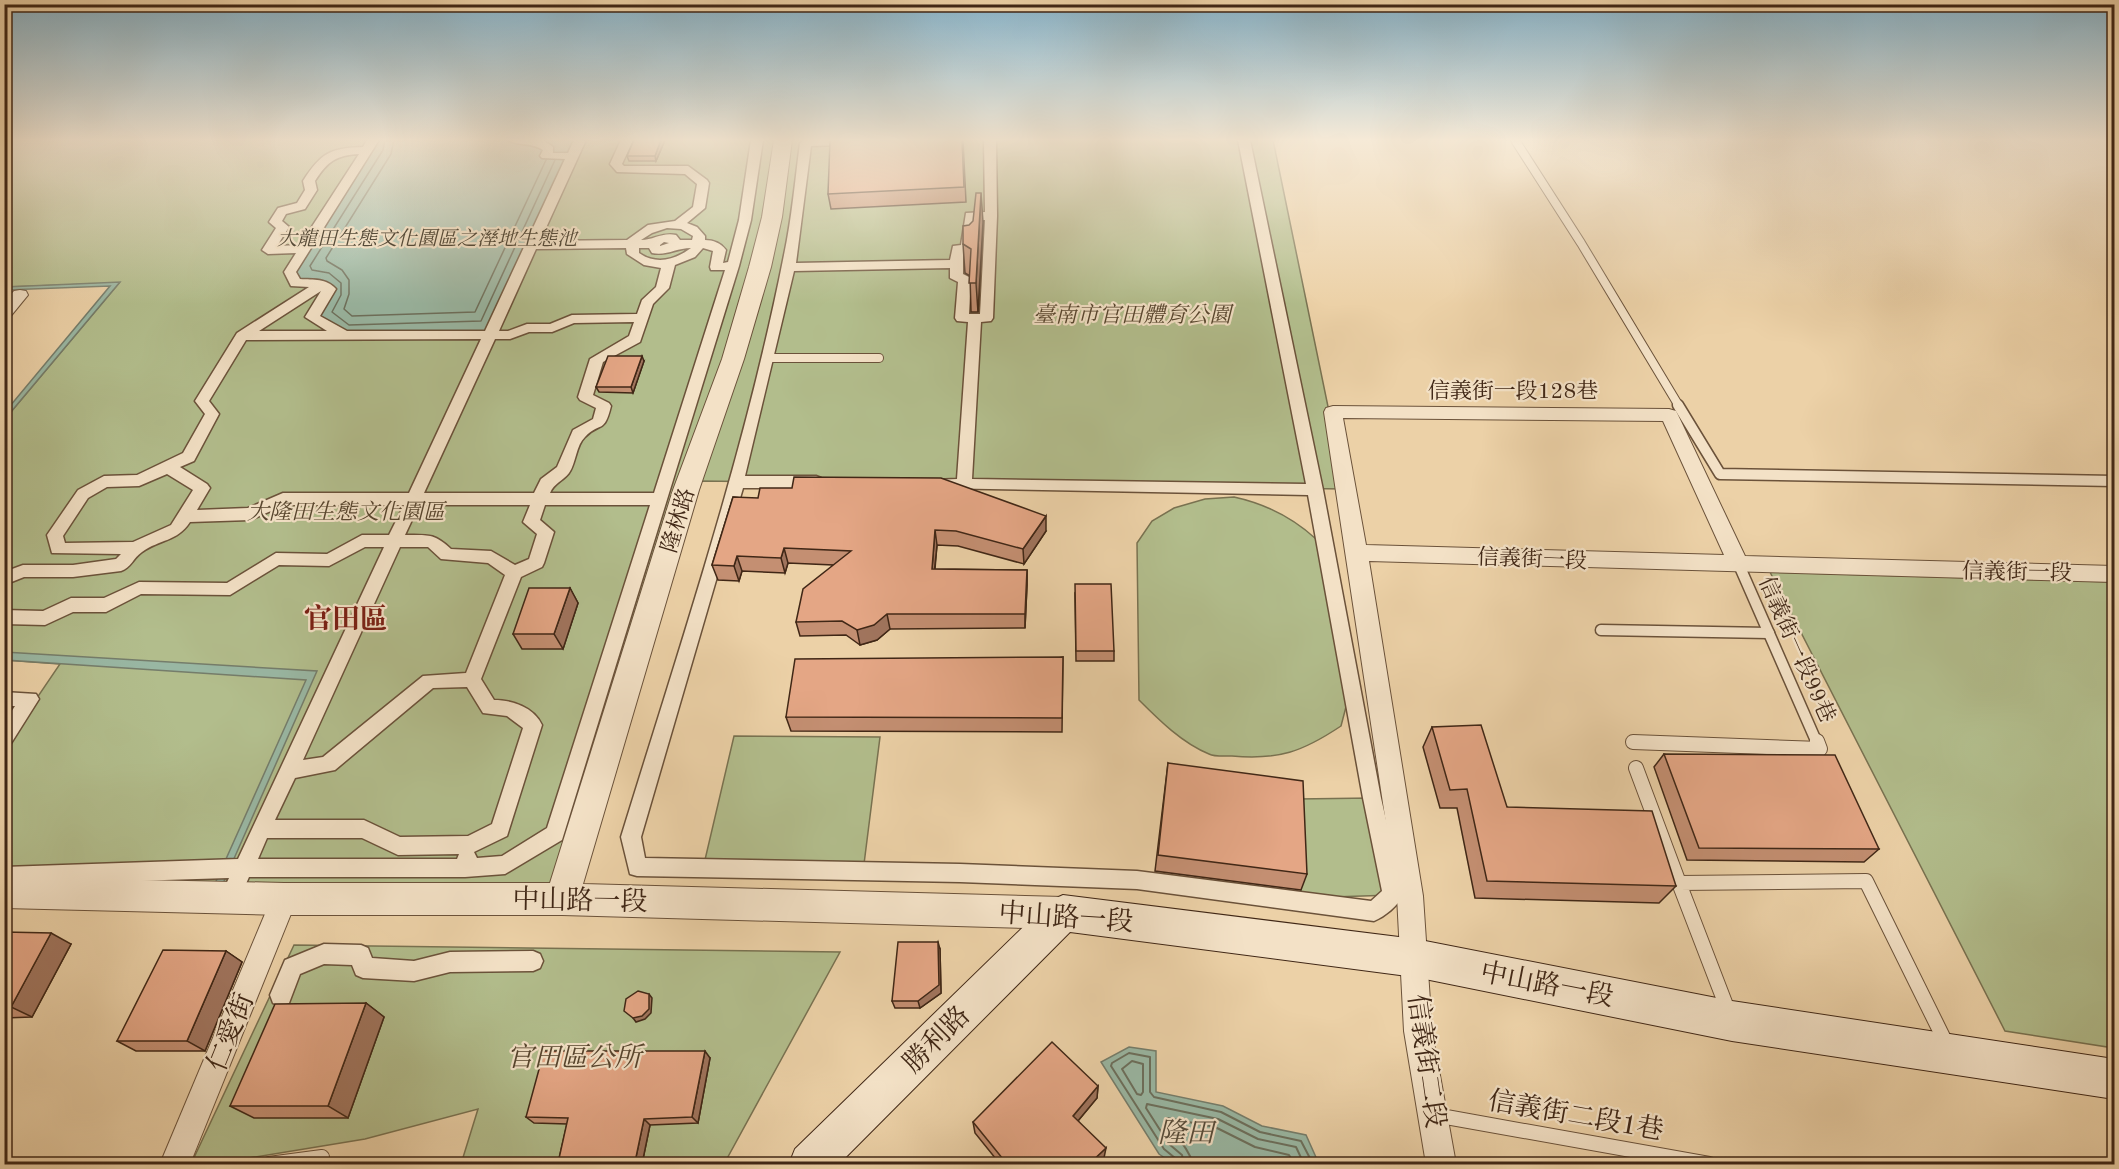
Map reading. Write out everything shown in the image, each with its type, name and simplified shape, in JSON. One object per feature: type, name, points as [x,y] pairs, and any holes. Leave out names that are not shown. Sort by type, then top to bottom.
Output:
[{"type":"main road","name":"中山路一段","points":[[1063,913],[1415,958],[1732,1021],[2115,1079]]},
{"type":"main road","name":"勝利路","points":[[810,1164],[1063,913]]},
{"type":"street","points":[[305,249],[268,250],[283,227],[275,222],[282,211],[301,206],[308,195]]},
{"type":"street","points":[[339,195],[290,272],[296,283],[323,284],[329,289],[312,317],[345,335]]},
{"type":"street","points":[[230,897],[291,770],[555,195]]},
{"type":"street","points":[[678,224],[699,208],[702,195]]},
{"type":"street","points":[[6,890],[244,868],[465,868],[506,865],[555,834],[733,267],[749,195]]},
{"type":"street","name":"隆林路","points":[[562,899],[686,490],[733,359],[780,195]]},
{"type":"street","points":[[794,195],[789,267],[768,358],[736,482],[631,837],[637,867],[960,873],[1137,880],[1374,911],[1394,895],[1371,798],[1315,489],[1255,195]]},
{"type":"street","points":[[991,195],[991,216],[986,318],[962,318],[965,278],[956,278],[957,249],[967,249],[970,216],[991,216]]},
{"type":"street","points":[[667,224],[678,224],[695,230],[699,236],[699,244],[690,255],[669,263],[647,263],[638,260],[633,254],[632,244],[646,230],[667,224]]},
{"type":"street","points":[[532,245],[653,244],[661,238],[668,237],[676,244],[711,244],[720,250],[716,267],[733,267]]},
{"type":"street","points":[[472,680],[514,573],[536,563],[546,532],[531,522],[546,483],[563,470],[578,434],[600,422],[604,406],[585,397],[597,359],[635,339],[647,303],[662,288],[669,263]]},
{"type":"street","points":[[789,267],[956,264]]},
{"type":"street","points":[[169,468],[202,488],[177,529],[135,548],[58,549],[55,535],[83,494],[104,482],[139,480],[189,457],[212,414],[202,401],[242,336],[323,284]]},
{"type":"street","points":[[4,313],[20,295]]},
{"type":"street","points":[[242,336],[490,335],[510,334],[527,328],[552,328],[572,319],[642,318]]},
{"type":"street","points":[[964,484],[975,318]]},
{"type":"street","name":"信義街一段128巷","points":[[1358,553],[1333,412],[1670,415],[1739,565]]},
{"type":"street","points":[[736,482],[838,483]]},
{"type":"street","points":[[921,484],[1315,489]]},
{"type":"street","points":[[184,516],[250,514],[283,500],[660,499]]},
{"type":"street","points":[[4,617],[45,618],[71,605],[106,605],[139,588],[231,589],[276,559],[328,560],[362,541],[432,541],[447,555],[491,557],[514,573]]},
{"type":"street","points":[[4,579],[6,576],[23,571],[73,571],[121,565],[135,548]]},
{"type":"street","points":[[1358,553],[1410,896],[1415,958]]},
{"type":"street","name":"信義街一段","points":[[1358,553],[2115,574]]},
{"type":"street","points":[[121,565],[139,588]]},
{"type":"street","points":[[291,770],[328,764],[429,681],[472,680]]},
{"type":"street","points":[[263,829],[364,829],[398,846],[470,845],[500,830],[533,725],[510,708],[489,708],[472,680]]},
{"type":"street","points":[[4,699],[30,699],[4,739]]},
{"type":"street","points":[[465,868],[470,845]]},
{"type":"street","name":"中山路一段","points":[[6,890],[284,899],[562,899],[1063,913]]},
{"type":"street","name":"仁愛街","points":[[175,1164],[284,899]]},
{"type":"street","points":[[281,995],[292,967],[324,954],[361,955],[363,968],[414,971],[450,962],[533,961]]},
{"type":"street","name":"信義街二段","points":[[1415,958],[1418,1030],[1441,1164]]},
{"type":"lane","points":[[1550,195],[1720,474],[2115,482]]},
{"type":"lane","points":[[768,358],[879,358]]},
{"type":"lane","name":"信義街一段99巷","points":[[1634,742],[1820,749],[1739,565]]},
{"type":"lane","points":[[1601,630],[1769,633]]},
{"type":"lane","points":[[1636,768],[1732,1021]]},
{"type":"lane","points":[[1679,883],[1866,881],[1951,1054]]},
{"type":"lane","name":"信義街二段1巷","points":[[1433,1115],[1709,1164]]},
{"type":"lane","points":[[269,1164],[322,1157],[320,1164]]},
{"type":"green space","name":"大隆田生態文化園區","points":[[5,195],[1284,195],[1345,489],[698,481],[562,899],[5,892],[5,745],[60,664],[5,660],[5,419],[119,283],[5,287]]},
{"type":"green space","points":[[1234,497],[1278,512],[1298,524],[1316,539],[1347,703],[1341,726],[1302,748],[1263,757],[1209,754],[1180,737],[1139,700],[1137,543],[1152,521],[1174,508],[1205,499]]},
{"type":"green space","points":[[1770,572],[2114,582],[2114,1048],[2005,1031]]},
{"type":"green space","points":[[734,736],[880,737],[864,864],[704,864]]},
{"type":"green space","points":[[1372,798],[1393,895],[1301,898],[1297,799]]},
{"type":"green space","name":"官田區公所","points":[[294,945],[840,952],[724,1164],[461,1164],[478,1109],[365,1139],[212,1164],[191,1164]]},
{"type":"water","name":"大龍田生態文化園區之溼地生態池","points":[[339,195],[554,195],[490,335],[345,338],[312,317],[329,289],[296,283],[290,272]]},
{"type":"water","points":[[120,282],[5,419],[5,412],[110,286],[5,290],[5,287]]},
{"type":"water","points":[[4,652],[317,671],[217,897],[209,897],[306,680],[5,660]]},
{"type":"water","name":"隆田","points":[[1129,1047],[1156,1051],[1156,1092],[1223,1106],[1262,1126],[1306,1135],[1319,1164],[1174,1164],[1159,1154],[1101,1062]]},
{"type":"building","points":[[976,195],[981,195],[976,283],[969,283],[971,249],[963,244],[963,226],[973,221]]},
{"type":"building","points":[[608,356],[642,356],[631,387],[596,387]]},
{"type":"building","points":[[794,477],[941,478],[1046,516],[1023,549],[956,531],[935,530],[932,569],[1027,570],[1025,614],[887,614],[874,625],[857,630],[842,621],[796,622],[803,589],[851,551],[784,548],[781,558],[737,556],[734,566],[712,565],[733,497],[758,498],[760,488],[792,488]]},
{"type":"building","points":[[1075,584],[1111,584],[1114,651],[1076,651]]},
{"type":"building","points":[[529,588],[570,588],[554,634],[513,634]]},
{"type":"building","points":[[1063,657],[1062,718],[786,717],[795,659]]},
{"type":"building","points":[[1481,725],[1507,807],[1652,811],[1676,886],[1487,881],[1467,789],[1450,790],[1432,727]]},
{"type":"building","points":[[1664,754],[1835,755],[1879,849],[1699,848]]},
{"type":"building","points":[[1168,763],[1303,781],[1307,874],[1158,855]]},
{"type":"building","points":[[4,932],[51,933],[11,1007],[4,1007]]},
{"type":"building","points":[[898,942],[938,942],[939,985],[918,1001],[892,1001]]},
{"type":"building","points":[[163,950],[226,951],[187,1041],[117,1041]]},
{"type":"building","points":[[638,991],[649,994],[649,1009],[642,1016],[633,1018],[624,1011],[626,999]]},
{"type":"building","points":[[366,1003],[328,1106],[230,1106],[275,1004]]},
{"type":"building","points":[[1052,1042],[1098,1086],[1073,1116],[1106,1148],[1089,1164],[1007,1164],[973,1122]]},
{"type":"building","name":"官田區公所","points":[[544,1051],[705,1051],[692,1117],[644,1119],[635,1162],[558,1163],[568,1118],[526,1117]]},
{"type":"district","name":"官田區","points":[[346,618]]},
{"type":"park label","name":"臺南市官田體育公園","points":[[1132,314]]}]
